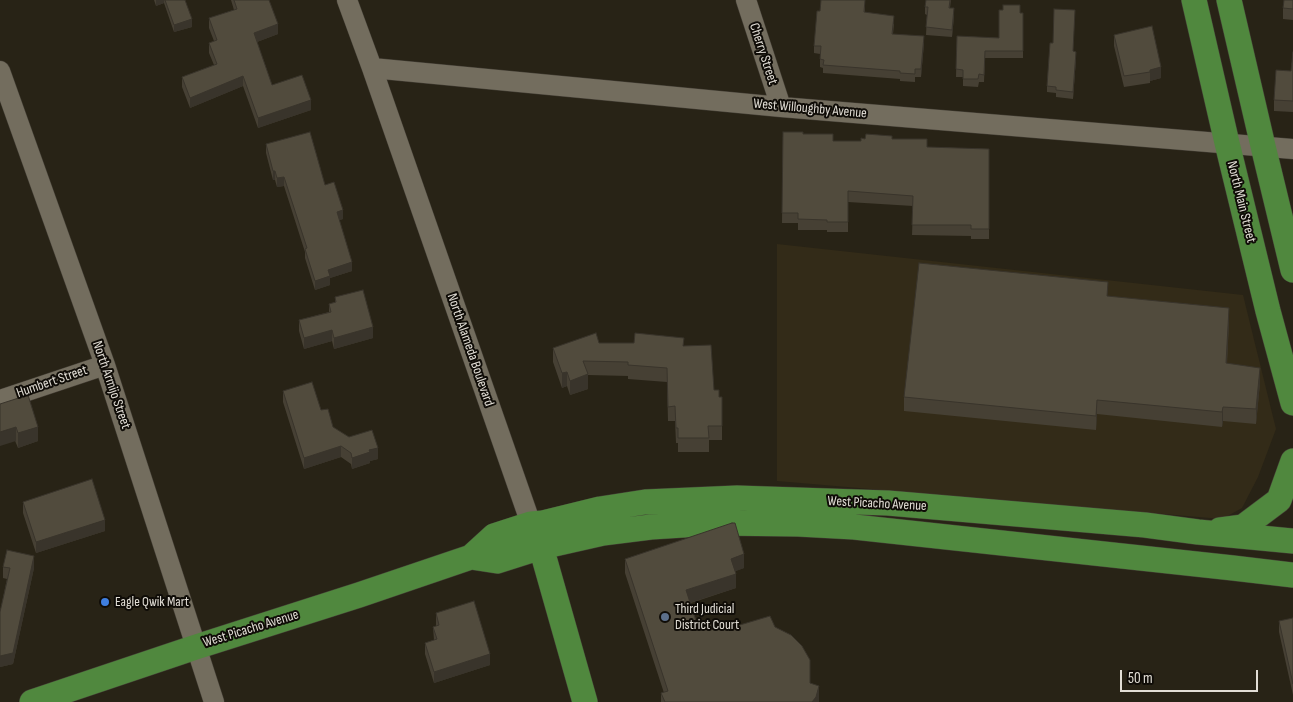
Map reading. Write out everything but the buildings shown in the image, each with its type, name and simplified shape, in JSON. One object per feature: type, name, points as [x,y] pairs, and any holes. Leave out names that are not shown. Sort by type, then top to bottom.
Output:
[{"type":"main road","name":"North Main Street","points":[[1194,0],[1293,270]]},
{"type":"main road","name":"North Main Street","points":[[1229,0],[1266,301],[1293,404]]},
{"type":"main road","points":[[1198,532],[1243,527],[1280,500],[1293,461]]},
{"type":"main road","name":"West Picacho Avenue","points":[[32,702],[196,646],[359,595],[471,556],[497,561],[536,536],[543,523],[600,509],[645,502],[737,498],[888,503],[1145,525],[1293,541]]},
{"type":"main road","name":"West Picacho Avenue","points":[[536,536],[603,533],[651,527],[716,523],[798,524],[864,528],[1293,575]]},
{"type":"main road","name":"North Alameda Boulevard","points":[[536,536],[585,702]]},
{"type":"street","name":"North Alameda Boulevard","points":[[347,0],[536,536]]},
{"type":"street","name":"Cherry Street","points":[[746,0],[781,107]]},
{"type":"street","name":"West Willoughby Avenue","points":[[372,68],[781,107],[1293,149]]},
{"type":"street","name":"North Armijo Street","points":[[0,71],[104,364],[214,702]]},
{"type":"street","name":"Humbert Street","points":[[0,400],[104,364]]},
{"type":"shaded area","points":[[777,244],[1243,295],[1276,429],[1258,477],[1242,508],[1222,519],[777,481]]},
{"type":"place","name":"Eagle Qwik Mart","points":[[105,602]]},
{"type":"place","name":"Third Judicial District Court","points":[[665,617]]}]
